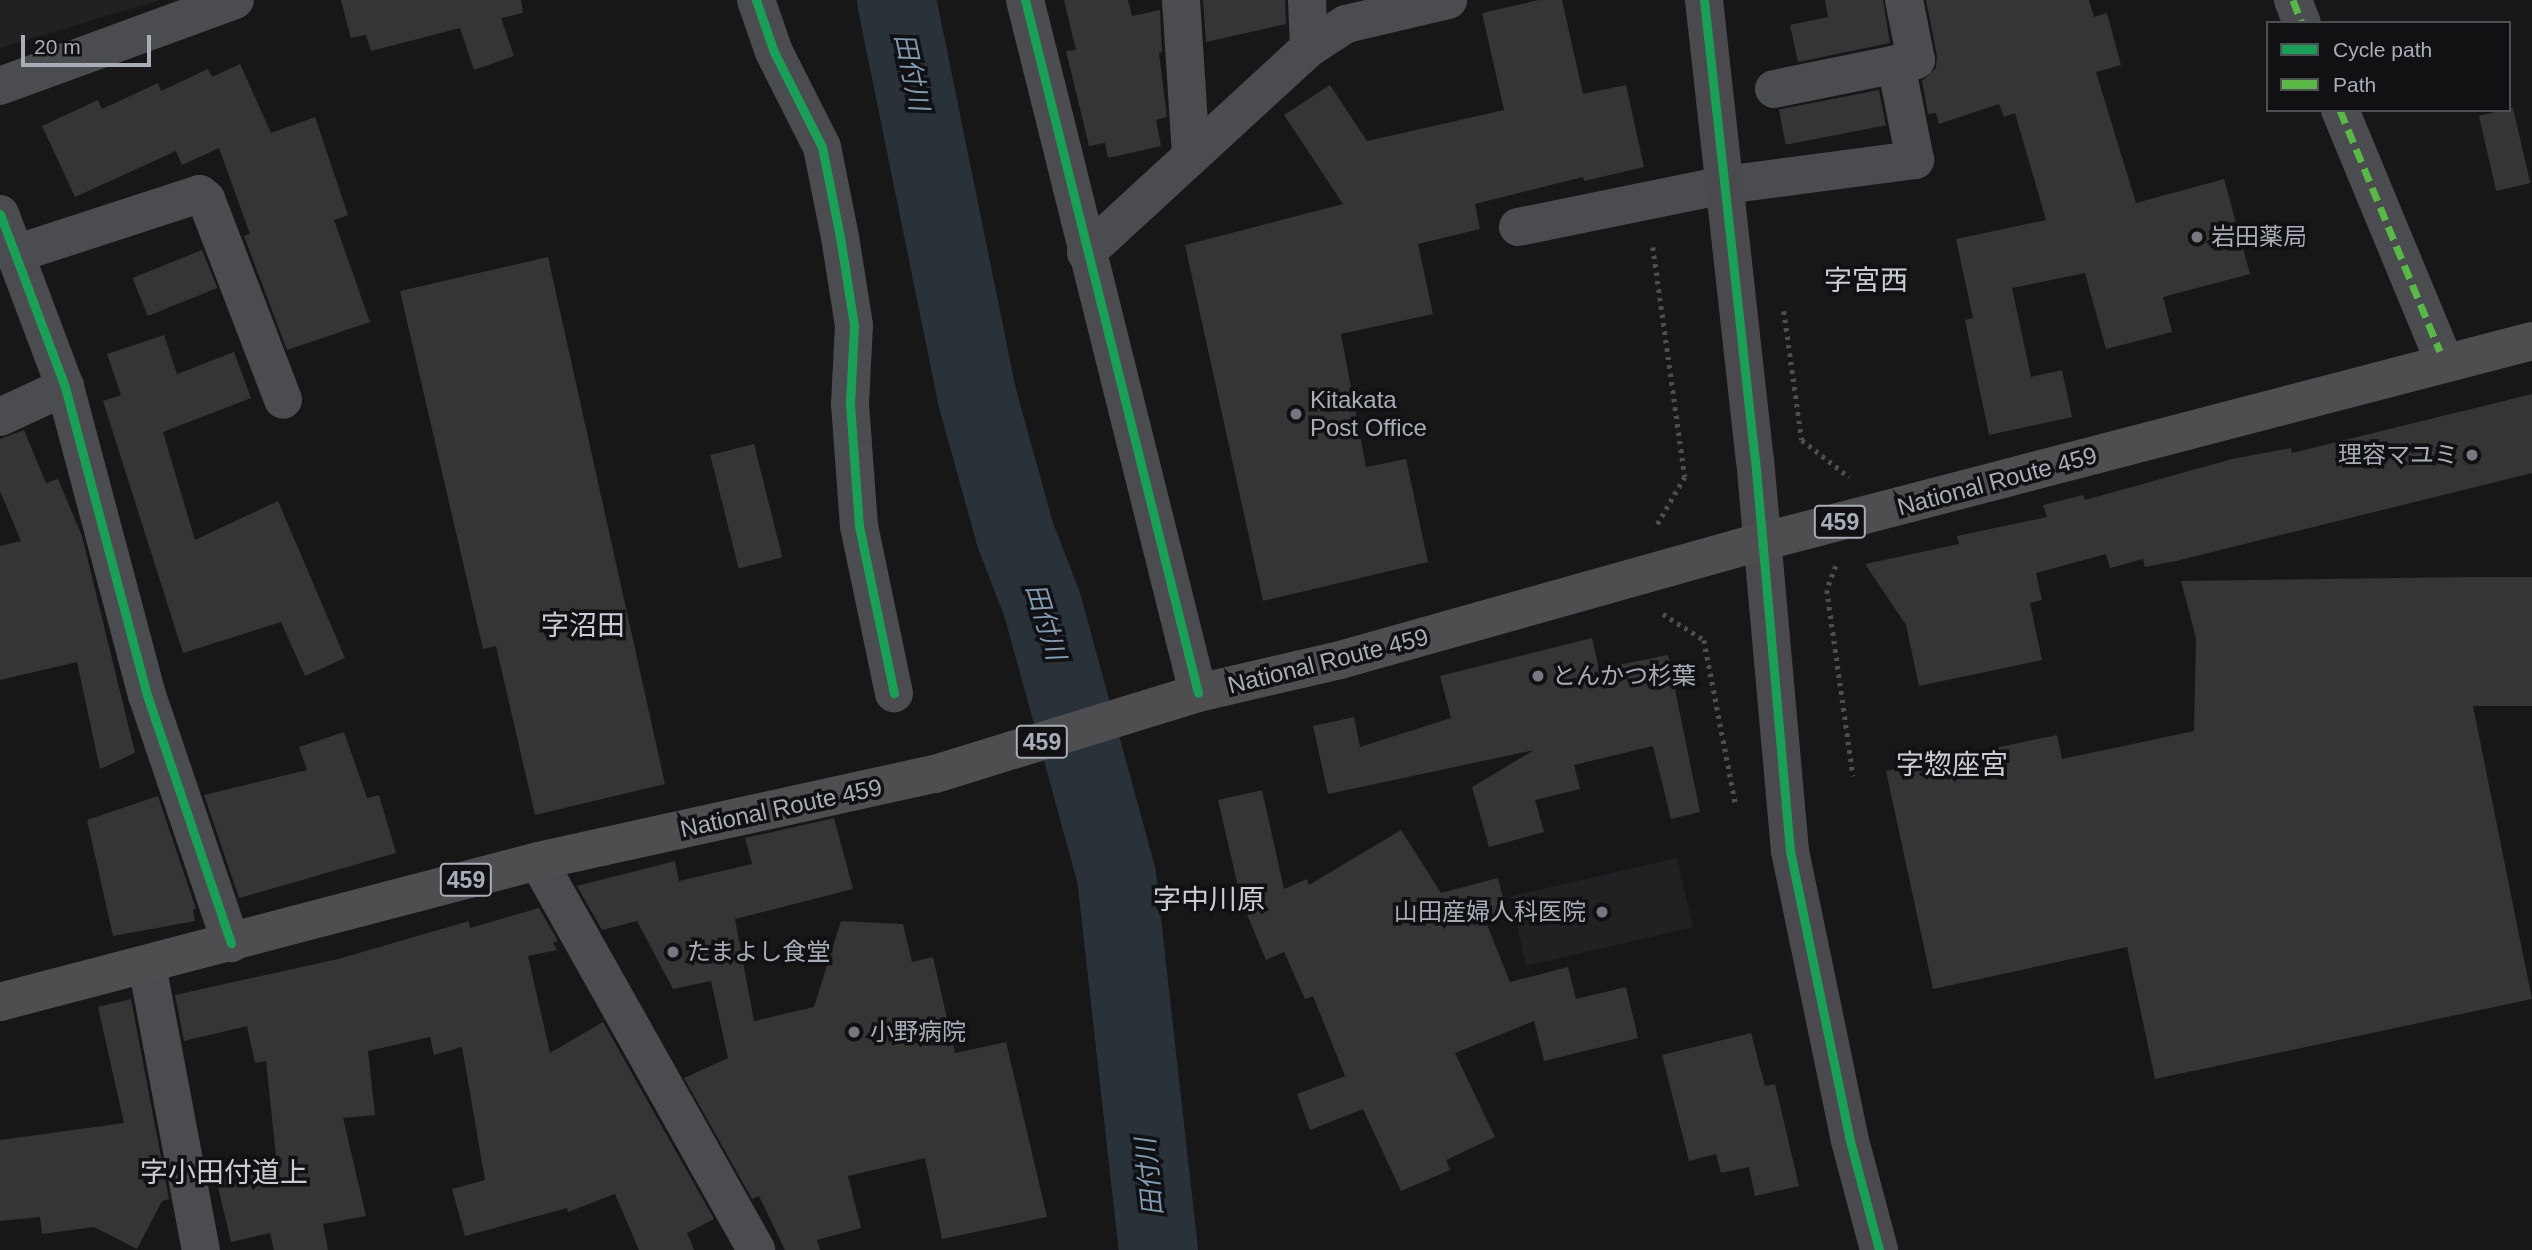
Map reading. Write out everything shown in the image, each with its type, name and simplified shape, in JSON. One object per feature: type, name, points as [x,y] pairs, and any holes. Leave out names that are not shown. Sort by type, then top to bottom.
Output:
[{"type":"highway","name":"National Route 459","points":[[0,1002],[538,861],[935,774],[1198,693],[1340,660],[1761,542],[2532,341]]},
{"type":"street","points":[[0,86],[235,0]]},
{"type":"street","points":[[756,0],[774,52],[822,147],[853,325],[850,404],[859,526],[894,693]]},
{"type":"street","points":[[1025,0],[1198,693]]},
{"type":"street","points":[[1181,0],[1191,156]]},
{"type":"street","points":[[1307,0],[1309,48]]},
{"type":"street","points":[[1086,253],[1309,48],[1346,24],[1448,0]]},
{"type":"street","points":[[1704,0],[1726,185],[1790,851],[1849,1137],[1879,1250]]},
{"type":"street","points":[[1774,89],[1916,60],[1904,0]]},
{"type":"street","points":[[2293,0],[2301,21]]},
{"type":"street","points":[[1518,228],[1726,185],[1915,160],[1896,64]]},
{"type":"street","points":[[2341,112],[2440,351]]},
{"type":"street","points":[[15,254],[200,194],[206,199],[283,400]]},
{"type":"street","points":[[0,214],[65,387],[147,695],[231,943]]},
{"type":"street","points":[[0,417],[65,387]]},
{"type":"street","points":[[538,861],[756,1250]]},
{"type":"street","points":[[147,965],[201,1250]]},
{"type":"path","points":[[1649,540],[1685,477],[1653,247]]},
{"type":"path","points":[[1783,304],[1802,440],[1858,484]]},
{"type":"path","points":[[1839,555],[1827,590],[1853,776]]},
{"type":"path","points":[[1648,617],[1661,613],[1704,640],[1737,806]]},
{"type":"shaded area","points":[[0,0],[160,0],[0,48]]},
{"type":"shaded area","name":"山田産婦人科医院","points":[[1677,858],[1693,927],[1526,966],[1510,896]]},
{"type":"building","points":[[341,0],[521,0],[523,13],[501,18],[514,56],[474,70],[460,28],[371,51],[366,35],[351,38]]},
{"type":"building","points":[[1064,0],[1128,0],[1132,16],[1160,10],[1162,52],[1159,53],[1167,117],[1156,120],[1161,146],[1108,158],[1105,143],[1089,146],[1066,51],[1076,50]]},
{"type":"building","points":[[1203,0],[1285,0],[1286,24],[1206,42]]},
{"type":"building","points":[[1539,0],[1562,0],[1583,94],[1626,85],[1644,167],[1584,181],[1583,177],[1475,204],[1480,229],[1418,244],[1433,314],[1341,334],[1366,467],[1406,459],[1428,562],[1263,601],[1185,245],[1343,204],[1284,115],[1330,85],[1367,141],[1504,110],[1482,13]]},
{"type":"building","points":[[1825,0],[1883,0],[1890,43],[1798,62],[1790,25],[1828,17]]},
{"type":"building","points":[[1926,0],[2089,0],[2094,17],[2107,13],[2121,65],[2096,72],[2136,203],[2224,179],[2250,274],[2163,297],[2172,332],[2106,349],[2085,273],[2012,288],[2031,377],[2062,370],[2072,417],[1989,435],[1965,320],[1973,318],[1956,239],[2046,220],[2015,113],[2004,117],[1999,104],[1939,124],[1936,113],[1928,114],[1922,81],[1936,68],[1937,56]]},
{"type":"building","points":[[240,64],[271,133],[315,117],[348,215],[334,220],[370,322],[287,350],[244,236],[250,234],[219,148],[182,165],[176,151],[75,197],[42,126],[98,100],[102,109],[158,83],[161,91],[208,69],[212,77]]},
{"type":"building","points":[[1879,90],[1886,125],[1786,145],[1779,109]]},
{"type":"building","points":[[2513,108],[2530,183],[2496,191],[2479,116],[2511,112]]},
{"type":"building","points":[[202,250],[217,288],[148,316],[132,278]]},
{"type":"building","points":[[548,257],[665,784],[535,815],[496,646],[483,649],[400,291]]},
{"type":"building","points":[[164,335],[177,374],[234,352],[251,398],[163,432],[195,540],[278,501],[345,658],[305,676],[281,622],[183,653],[103,401],[121,395],[107,354]]},
{"type":"building","points":[[2532,394],[2532,473],[2176,561],[2145,567],[2143,559],[2110,568],[2106,554],[2036,573],[2042,600],[2030,603],[2042,660],[1919,686],[1906,625],[1865,564],[1959,544],[1957,536],[2047,517],[2043,505],[2083,495],[2085,500],[2232,459],[2291,448],[2292,453]]},
{"type":"building","points":[[24,430],[46,483],[58,479],[82,536],[135,753],[100,769],[77,662],[0,680],[0,546],[21,541],[0,491],[0,439]]},
{"type":"building","points":[[754,444],[782,558],[739,568],[710,455]]},
{"type":"building","points":[[2532,577],[2532,706],[2473,706],[2532,999],[2155,1079],[2127,947],[1933,989],[1886,771],[2057,735],[2062,759],[2194,731],[2196,638],[2181,581]]},
{"type":"building","points":[[1592,638],[1599,669],[1668,655],[1700,812],[1671,819],[1653,746],[1574,765],[1580,789],[1535,800],[1544,832],[1489,847],[1472,787],[1534,750],[1328,794],[1313,726],[1354,717],[1360,747],[1451,718],[1440,676]]},
{"type":"building","points":[[344,732],[367,798],[379,795],[396,853],[239,898],[204,795],[307,770],[299,747]]},
{"type":"building","points":[[1262,790],[1284,889],[1307,879],[1309,885],[1401,830],[1441,893],[1498,878],[1507,914],[1485,920],[1510,982],[1568,967],[1576,999],[1626,987],[1638,1038],[1544,1061],[1534,1021],[1455,1053],[1495,1137],[1446,1160],[1450,1170],[1401,1191],[1363,1109],[1310,1130],[1297,1094],[1345,1076],[1313,996],[1305,999],[1284,952],[1266,960],[1241,900],[1218,800]]},
{"type":"building","points":[[158,796],[196,909],[193,910],[195,921],[113,936],[87,820]]},
{"type":"building","points":[[834,818],[853,889],[735,919],[754,1021],[814,1007],[841,921],[903,924],[912,962],[933,957],[955,1053],[1006,1042],[1047,1217],[942,1239],[925,1158],[848,1176],[861,1228],[817,1240],[820,1250],[785,1250],[759,1196],[752,1199],[684,1078],[728,1058],[711,981],[673,989],[637,921],[602,930],[577,886],[675,861],[679,881],[752,864],[745,838]]},
{"type":"building","points":[[539,908],[558,941],[553,943],[557,950],[528,956],[550,1053],[603,1022],[714,1219],[687,1233],[694,1250],[639,1250],[615,1194],[568,1212],[567,1208],[465,1236],[452,1189],[485,1180],[462,1047],[434,1055],[430,1037],[368,1051],[375,1115],[343,1118],[366,1216],[323,1224],[328,1250],[274,1250],[270,1233],[231,1242],[214,1170],[276,1156],[266,1061],[255,1063],[247,1026],[184,1041],[175,995],[338,959],[469,921],[470,928]]},
{"type":"building","points":[[131,999],[169,1199],[162,1201],[137,1249],[94,1227],[42,1234],[40,1217],[0,1221],[0,1140],[124,1123],[98,1007]]},
{"type":"building","points":[[1751,1033],[1765,1086],[1775,1084],[1799,1186],[1755,1196],[1749,1167],[1721,1173],[1716,1154],[1689,1161],[1662,1055]]},
{"type":"waterway","name":"田付川","points":[[896,0],[977,398],[1015,535],[1042,605],[1116,876],[1158,1250]]},
{"type":"marked path","points":[[2293,0],[2301,21]]},
{"type":"marked path","points":[[2341,112],[2440,351]]},
{"type":"cycle path","points":[[756,0],[774,52],[822,147],[840,237],[854,325],[850,404],[859,526],[894,693]]},
{"type":"cycle path","points":[[1025,0],[1198,693]]},
{"type":"cycle path","points":[[1704,0],[1755,459],[1790,851],[1849,1137],[1879,1250]]},
{"type":"cycle path","points":[[0,214],[65,387],[147,695],[231,943]]},
{"type":"place","name":"岩田薬局","points":[[2197,237]]},
{"type":"place","name":"Kitakata Post Office","points":[[1296,414]]},
{"type":"place","name":"理容マユミ","points":[[2472,455]]},
{"type":"place","name":"とんかつ杉葉","points":[[1538,676]]},
{"type":"place","name":"山田産婦人科医院","points":[[1602,912]]},
{"type":"place","name":"たまよし食堂","points":[[673,952]]},
{"type":"place","name":"小野病院","points":[[854,1032]]},
{"type":"district","name":"字宮西","points":[[1866,281]]},
{"type":"district","name":"字沼田","points":[[583,626]]},
{"type":"district","name":"字惣座宮","points":[[1952,765]]},
{"type":"district","name":"字中川原","points":[[1209,900]]},
{"type":"district","name":"字小田付道上","points":[[224,1173]]}]
